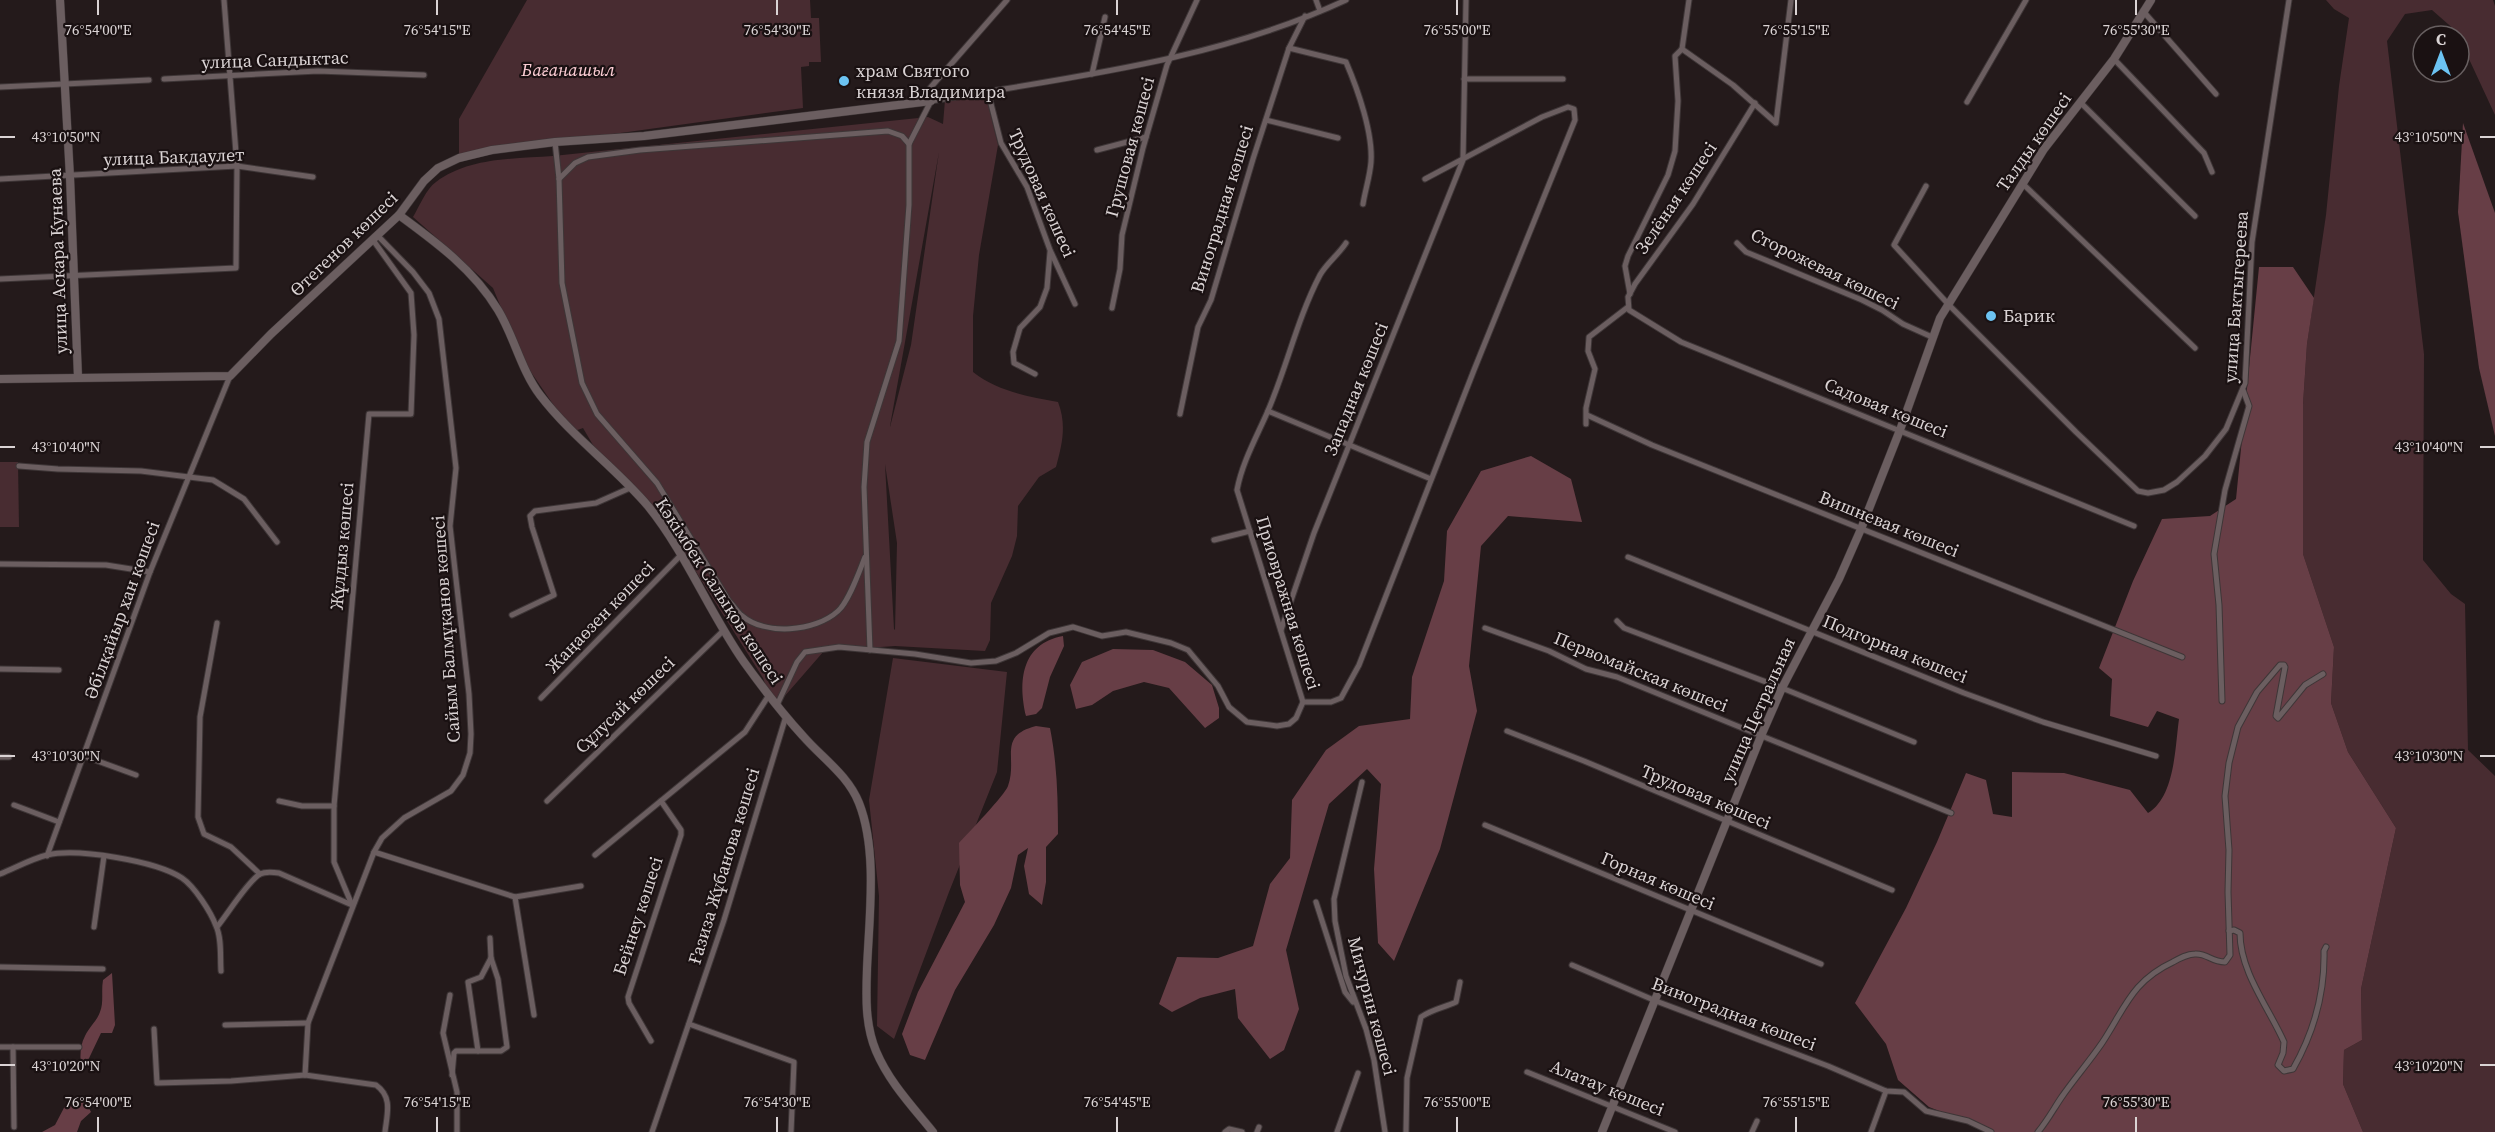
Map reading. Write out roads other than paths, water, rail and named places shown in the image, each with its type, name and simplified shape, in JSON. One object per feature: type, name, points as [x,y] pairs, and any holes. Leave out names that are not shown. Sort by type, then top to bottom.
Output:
[{"type":"street","name":"улица Аскара Кунаева","points":[[60,0],[75,275],[78,376]]},
{"type":"street","points":[[0,279],[236,268],[237,166],[224,0]]},
{"type":"street","points":[[917,103],[1007,0]]},
{"type":"street","name":"Грушовая көшесі","points":[[1112,308],[1120,269],[1122,235],[1146,137],[1178,38],[1197,0]]},
{"type":"street","points":[[1316,0],[1320,11]]},
{"type":"street","points":[[1326,0],[1329,8]]},
{"type":"street","points":[[870,650],[864,488],[867,442],[899,340],[909,204],[909,144],[931,101],[1171,59],[1223,46],[1346,0]]},
{"type":"street","points":[[1463,160],[1466,0]]},
{"type":"street","points":[[1630,294],[1625,266],[1628,256],[1668,175],[1675,151],[1678,101],[1675,60],[1680,51],[1689,0]]},
{"type":"street","points":[[1680,51],[1755,103],[1776,123],[1791,0]]},
{"type":"street","points":[[1967,102],[2026,0]]},
{"type":"street","name":"Талды көшесі","points":[[1949,305],[1962,280],[2044,149],[2114,59],[2151,0]]},
{"type":"street","name":"улица Бактыгереева","points":[[2222,701],[2219,605],[2214,554],[2225,490],[2248,406],[2243,390],[2247,363],[2252,242],[2289,0]]},
{"type":"street","points":[[2143,11],[2216,94]]},
{"type":"street","name":"Виноградная көшесі","points":[[1180,414],[1198,327],[1211,300],[1289,48],[1305,16]]},
{"type":"street","points":[[1092,74],[1105,17]]},
{"type":"street","points":[[1289,48],[1346,62],[1356,84],[1369,139],[1371,162],[1363,204]]},
{"type":"street","points":[[2114,59],[2204,153],[2212,172]]},
{"type":"street","name":"улица Сандыктас","points":[[164,79],[318,71],[424,75]]},
{"type":"street","points":[[1464,79],[1563,79]]},
{"type":"street","points":[[0,87],[149,80]]},
{"type":"street","name":"Трудовая көшесі","points":[[987,92],[1001,143],[1027,187],[1050,250],[1075,304]]},
{"type":"street","name":"Өтегенов көшесі","points":[[230,376],[399,214],[424,181],[438,168],[459,158],[492,150],[555,142],[644,136],[931,101]]},
{"type":"street","points":[[2080,102],[2195,216]]},
{"type":"street","name":"Зелёная көшесі","points":[[1628,309],[1630,294],[1693,204],[1755,103]]},
{"type":"street","points":[[1303,702],[1331,702],[1341,698],[1359,665],[1576,113],[1574,109],[1568,107],[1542,117],[1425,178]]},
{"type":"street","points":[[1266,120],[1338,138]]},
{"type":"street","points":[[559,179],[575,163],[588,157],[640,150],[888,131],[902,136],[909,144]]},
{"type":"street","points":[[1097,150],[1146,137]]},
{"type":"street","points":[[555,142],[559,179],[562,284],[582,383],[597,414],[657,483],[729,601],[742,616],[758,625],[797,628],[820,624],[839,610],[866,556]]},
{"type":"street","name":"Западная көшесі","points":[[1281,630],[1314,533],[1463,160]]},
{"type":"street","name":"улица Бакдаулет","points":[[0,179],[70,177],[237,166],[314,177]]},
{"type":"street","points":[[2023,184],[2195,348]]},
{"type":"street","points":[[1926,186],[1894,245],[1949,305],[2067,424],[2138,491],[2148,493],[2164,490],[2205,456],[2226,429],[2243,390]]},
{"type":"street","name":"Кәкімбек Салықов көшесі","points":[[399,214],[435,241],[472,275],[498,310],[538,392],[566,426],[648,507],[724,630],[769,695],[817,751],[844,777],[854,793],[862,811],[870,874],[867,1018],[875,1049],[889,1077],[933,1132]]},
{"type":"street","name":"Жұлдыз көшесі","points":[[352,905],[334,862],[334,806],[369,414],[411,414],[414,335],[411,293],[375,238]]},
{"type":"street","name":"Сайым Балмұқанов көшесі","points":[[305,1075],[308,1023],[374,852],[382,838],[404,818],[451,791],[463,776],[470,753],[469,694],[450,526],[456,468],[440,319],[429,293],[413,272],[375,238]]},
{"type":"street","name":"Приовражная көшесі","points":[[777,705],[797,662],[805,652],[839,647],[971,663],[996,661],[1016,653],[1049,633],[1073,627],[1102,636],[1126,632],[1171,643],[1188,650],[1218,686],[1229,708],[1247,722],[1277,726],[1289,724],[1296,718],[1303,702],[1237,490],[1239,475],[1268,411],[1292,348],[1297,327],[1322,272],[1338,256],[1346,243]]},
{"type":"street","name":"Сторожевая көшесі","points":[[1737,243],[1746,252],[1862,300],[1903,324],[1932,337]]},
{"type":"street","points":[[1035,374],[1014,363],[1013,352],[1020,328],[1040,307],[1047,288],[1050,250]]},
{"type":"street","name":"улица Цетральная","points":[[1602,1132],[1656,1001],[1725,821],[1782,688],[1839,579],[1861,529],[1900,430],[1932,337],[1940,318],[1949,305]]},
{"type":"street","points":[[1586,424],[1595,369],[1588,351],[1589,337],[1628,309]]},
{"type":"street","name":"Садовая көшесі","points":[[1628,309],[1681,342],[2134,526]]},
{"type":"street","points":[[0,379],[78,376],[230,376]]},
{"type":"street","name":"Әбілқайыр хан көшесі","points":[[47,856],[150,572],[230,376]]},
{"type":"street","points":[[1268,411],[1431,479]]},
{"type":"street","name":"Вишневая көшесі","points":[[1587,415],[1652,445],[2182,657]]},
{"type":"street","points":[[19,465],[57,469],[141,471],[213,480],[244,499],[277,542]]},
{"type":"street","points":[[512,615],[554,595],[530,516],[535,511],[596,503],[630,488]]},
{"type":"street","points":[[1214,540],[1250,531]]},
{"type":"street","name":"Жаңаөзен көшесі","points":[[541,698],[680,556]]},
{"type":"street","name":"Подгорная көшесі","points":[[1628,557],[2043,722],[2156,756]]},
{"type":"street","points":[[0,564],[106,565],[150,572]]},
{"type":"street","points":[[1617,621],[1624,628],[1782,688],[1914,742]]},
{"type":"street","points":[[217,623],[200,717],[198,817],[204,834],[231,847],[260,874],[279,873],[352,905]]},
{"type":"street","name":"Первомайская көшесі","points":[[1485,628],[1549,651],[1586,669],[1617,677],[1951,813]]},
{"type":"street","name":"Сұлусай көшесі","points":[[548,801],[724,630]]},
{"type":"street","points":[[2038,1132],[2049,1120],[2060,1100],[2096,1052],[2143,980],[2165,965],[2195,954],[2205,955],[2215,962],[2225,962],[2230,955],[2229,850],[2225,796],[2229,763],[2238,727],[2257,692],[2280,665],[2285,667],[2276,716],[2278,718],[2305,685],[2323,674]]},
{"type":"street","points":[[0,669],[59,670]]},
{"type":"street","points":[[595,855],[745,732],[769,695]]},
{"type":"street","name":"Ғазиза Жұбанова көшесі","points":[[652,1132],[724,920],[786,716]]},
{"type":"street","name":"Трудовая көшесі","points":[[1508,731],[1892,890]]},
{"type":"street","points":[[84,756],[136,775]]},
{"type":"street","points":[[0,757],[9,757]]},
{"type":"street","name":"Мичурин көшесі","points":[[1362,782],[1334,899],[1335,921],[1355,1006],[1366,1029],[1374,1060],[1385,1132]]},
{"type":"street","points":[[279,801],[302,806],[334,806]]},
{"type":"street","name":"Бейнеу көшесі","points":[[651,1041],[629,1003],[628,997],[681,835],[681,830],[661,801]]},
{"type":"street","points":[[14,805],[59,822]]},
{"type":"street","name":"Горная көшесі","points":[[1485,825],[1821,964]]},
{"type":"street","points":[[0,874],[47,856],[79,852],[166,871],[181,877],[192,886],[217,927],[221,972]]},
{"type":"street","points":[[374,852],[515,897],[581,886]]},
{"type":"street","points":[[94,927],[104,856]]},
{"type":"street","points":[[217,927],[260,874]]},
{"type":"street","points":[[515,897],[534,1015]]},
{"type":"street","points":[[1316,902],[1345,992],[1355,1006]]},
{"type":"street","points":[[2229,931],[2234,930],[2240,933],[2240,945],[2248,972],[2284,1042],[2283,1053],[2278,1065],[2284,1071],[2293,1069],[2318,1013],[2322,995],[2326,947]]},
{"type":"street","points":[[452,1075],[454,1053],[501,1051],[507,1047],[498,979],[491,958],[490,938]]},
{"type":"street","points":[[478,1051],[468,982],[481,977],[491,958]]},
{"type":"street","name":"Виноградная көшесі","points":[[1572,965],[1656,1001],[1828,1066],[1886,1091],[1904,1092],[1926,1111],[1968,1121],[1991,1132]]},
{"type":"street","points":[[0,967],[103,969]]},
{"type":"street","points":[[1406,1132],[1407,1078],[1422,1017],[1433,1008],[1444,1007],[1456,1002],[1460,982]]},
{"type":"street","points":[[450,995],[443,1033],[458,1101],[457,1132]]},
{"type":"street","points":[[225,1024],[308,1023]]},
{"type":"street","points":[[689,1024],[794,1062],[791,1132]]},
{"type":"street","points":[[154,1029],[155,1080],[161,1085],[305,1075],[376,1085],[385,1091],[385,1132]]},
{"type":"street","points":[[0,1047],[79,1047]]},
{"type":"street","points":[[13,1047],[14,1127]]},
{"type":"street","name":"Алатау көшесі","points":[[1527,1072],[1675,1132]]},
{"type":"street","points":[[1337,1132],[1358,1073]]},
{"type":"street","points":[[1871,1132],[1886,1091]]},
{"type":"street","points":[[1752,1132],[1757,1121]]},
{"type":"street","points":[[1225,1132],[1229,1129],[1242,1132]]},
{"type":"place","name":"храм Святого князя Владимира","points":[[844,81]]},
{"type":"place","name":"Барик","points":[[1991,316]]},
{"type":"park label","name":"Бағанашыл","points":[[568,70]]}]
